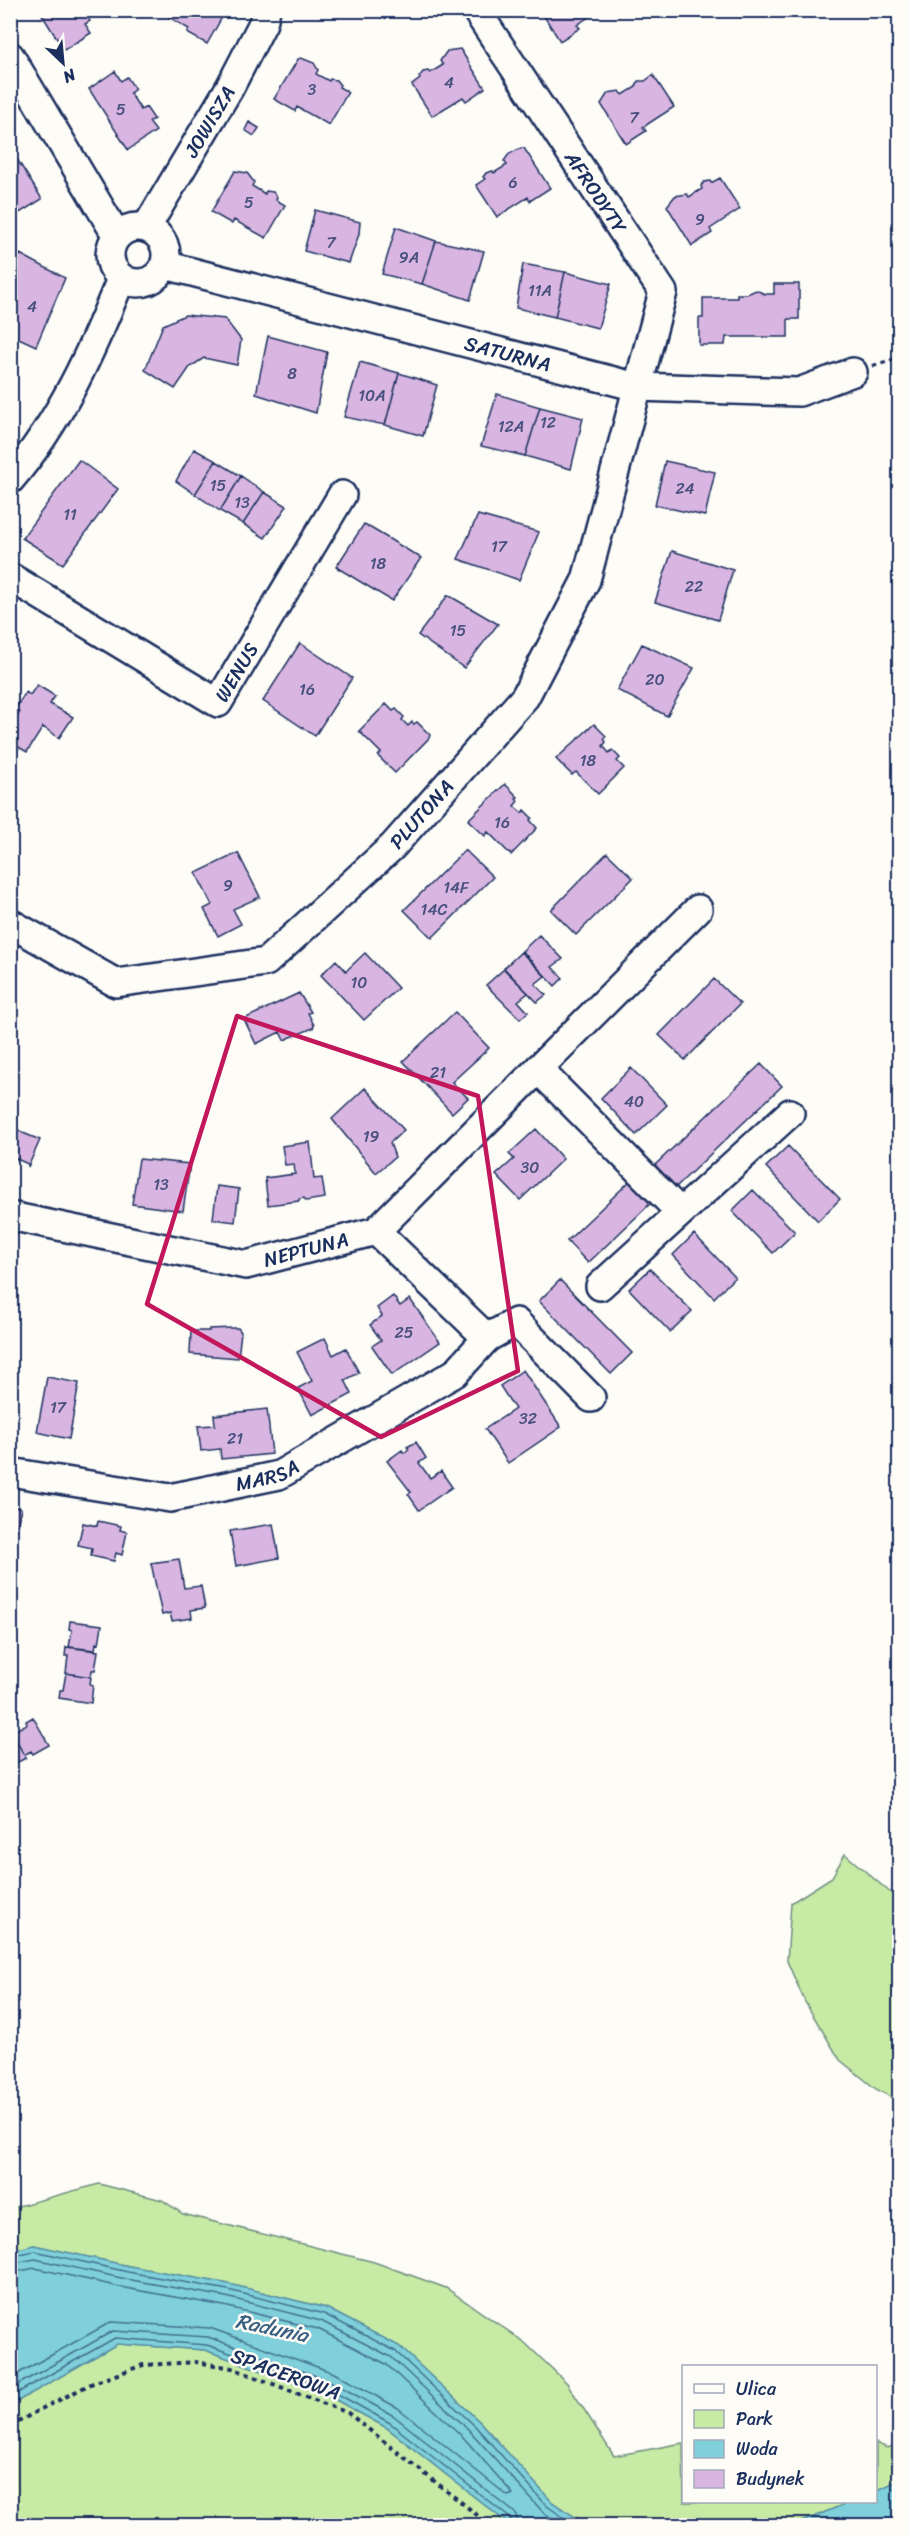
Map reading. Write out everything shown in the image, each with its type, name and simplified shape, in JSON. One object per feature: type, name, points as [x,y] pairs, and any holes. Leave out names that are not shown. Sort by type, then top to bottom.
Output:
[{"type":"street","name":"JOWISZA","points":[[146,228],[230,87],[263,22],[266,10]]},
{"type":"street","name":"AFRODYTY","points":[[476,10],[663,292],[637,387]]},
{"type":"street","points":[[10,56],[117,236]]},
{"type":"street","points":[[135,227],[146,228],[155,232],[162,239],[166,248],[165,266],[152,280],[143,284],[133,283],[122,279],[110,262],[110,253],[117,236],[135,227]]},
{"type":"street","name":"SATURNA","points":[[165,266],[637,387],[800,392],[853,372]]},
{"type":"street","points":[[10,480],[34,452],[88,359],[122,279]]},
{"type":"street","name":"PLUTONA","points":[[10,923],[116,983],[266,962],[393,846],[525,697],[586,580],[637,387]]},
{"type":"street","name":"WENUS","points":[[10,577],[218,703],[342,495]]},
{"type":"street","points":[[487,1338],[376,1231],[698,909]]},
{"type":"street","points":[[538,1069],[680,1212]]},
{"type":"street","points":[[600,1286],[790,1113]]},
{"type":"street","name":"NEPTUNA","points":[[10,1216],[246,1265],[376,1231]]},
{"type":"street","name":"MARSA","points":[[10,1472],[170,1498],[279,1474],[455,1373],[487,1338],[516,1322],[591,1398]]},
{"type":"path","name":"SPACEROWA","points":[[10,2427],[93,2383],[143,2365],[196,2362],[232,2368],[348,2413],[491,2526]]},
{"type":"highlighted area","points":[[237,1016],[478,1096],[518,1371],[381,1437],[147,1304]]},
{"type":"green space","points":[[845,1854],[899,1900],[899,2102],[876,2089],[840,2060],[805,2002],[787,1961],[791,1903],[832,1877]]},
{"type":"green space","points":[[99,2184],[162,2200],[183,2214],[374,2262],[446,2288],[524,2342],[567,2383],[614,2456],[682,2443],[682,2503],[848,2503],[794,2525],[587,2525],[552,2502],[480,2422],[399,2346],[326,2308],[229,2284],[129,2266],[34,2245],[11,2251],[11,2208]]},
{"type":"green space","points":[[117,2344],[205,2350],[325,2394],[387,2428],[510,2525],[11,2526],[11,2405]]},
{"type":"green space","points":[[877,2443],[887,2448],[899,2444],[900,2480],[877,2491]]},
{"type":"water","name":"Radunia","points":[[34,2245],[129,2266],[229,2284],[326,2308],[399,2346],[480,2422],[552,2502],[587,2525],[510,2525],[387,2428],[325,2394],[205,2350],[117,2344],[11,2405],[11,2251]]},
{"type":"water","points":[[899,2480],[899,2525],[794,2525],[848,2503],[877,2503],[877,2491]]},
{"type":"building","points":[[39,10],[84,10],[90,21],[85,24],[91,33],[64,50]]},
{"type":"building","points":[[157,10],[226,10],[207,44],[187,33],[189,29]]},
{"type":"building","points":[[540,10],[599,10],[577,25],[580,28],[560,41]]},
{"type":"building","points":[[460,49],[485,88],[466,101],[463,97],[432,116],[412,85],[420,79],[423,72],[430,73],[443,65],[440,61],[447,51]]},
{"type":"building","points":[[298,59],[314,63],[318,70],[316,74],[329,81],[330,79],[336,80],[339,87],[348,92],[329,125],[297,107],[295,111],[274,99]]},
{"type":"building","points":[[115,71],[121,81],[127,77],[135,89],[130,93],[141,110],[146,107],[154,119],[149,122],[156,131],[128,150],[89,89]]},
{"type":"building","points":[[653,75],[674,107],[643,127],[646,131],[626,144],[601,104],[608,93],[620,91],[623,95],[636,87],[638,81],[645,81]]},
{"type":"building","points":[[249,122],[259,128],[254,136],[245,130]]},
{"type":"building","points":[[10,148],[42,199],[10,219]]},
{"type":"building","points":[[524,148],[550,188],[530,201],[528,197],[497,217],[476,185],[485,179],[483,177],[486,173],[493,171],[494,173],[507,165],[504,161],[509,154]]},
{"type":"building","points":[[235,171],[247,173],[254,182],[252,186],[265,194],[266,191],[273,192],[277,197],[276,200],[285,205],[266,238],[234,220],[232,224],[211,212]]},
{"type":"building","points":[[720,178],[740,209],[710,229],[712,233],[692,246],[667,206],[675,196],[687,194],[689,197],[702,189],[704,182],[710,181],[711,183]]},
{"type":"building","points":[[315,210],[360,222],[359,234],[349,263],[304,251]]},
{"type":"building","points":[[396,227],[436,241],[422,284],[382,274]]},
{"type":"building","points":[[436,241],[484,251],[470,300],[422,284]]},
{"type":"building","points":[[20,254],[65,278],[36,346],[10,334],[10,276]]},
{"type":"building","points":[[523,264],[565,272],[555,317],[516,308]]},
{"type":"building","points":[[565,272],[611,284],[598,328],[555,317]]},
{"type":"building","points":[[774,284],[799,284],[799,319],[788,319],[788,337],[726,337],[725,345],[699,345],[699,318],[703,318],[703,298],[737,298],[737,294],[747,294],[756,290],[765,294],[774,294]]},
{"type":"building","points":[[185,315],[225,319],[241,340],[237,365],[204,358],[190,367],[175,389],[145,370],[163,325]]},
{"type":"building","points":[[268,336],[327,352],[316,413],[256,394]]},
{"type":"building","points":[[360,362],[399,373],[385,425],[344,417]]},
{"type":"building","points":[[399,373],[437,385],[423,436],[385,425]]},
{"type":"building","points":[[497,394],[540,407],[525,456],[481,446]]},
{"type":"building","points":[[540,407],[583,418],[571,469],[525,456]]},
{"type":"building","points":[[194,449],[216,461],[195,494],[176,481]]},
{"type":"building","points":[[79,460],[118,489],[63,564],[22,538]]},
{"type":"building","points":[[216,461],[241,476],[220,511],[195,494]]},
{"type":"building","points":[[665,461],[715,472],[705,516],[655,505]]},
{"type":"building","points":[[241,476],[264,492],[243,524],[220,511]]},
{"type":"building","points":[[264,492],[287,506],[265,538],[243,524]]},
{"type":"building","points":[[478,515],[539,532],[519,580],[458,559]]},
{"type":"building","points":[[364,524],[421,558],[392,601],[336,567]]},
{"type":"building","points":[[672,551],[733,570],[718,620],[655,602]]},
{"type":"building","points":[[448,595],[498,624],[464,668],[418,635]]},
{"type":"building","points":[[300,643],[352,678],[315,736],[263,701]]},
{"type":"building","points":[[642,644],[694,668],[667,716],[617,690]]},
{"type":"building","points":[[37,685],[55,696],[50,704],[73,717],[59,738],[43,727],[27,752],[10,742],[10,726],[20,712],[15,709],[26,692],[30,695]]},
{"type":"building","points":[[386,704],[393,711],[396,709],[404,717],[402,720],[408,726],[412,722],[414,724],[417,722],[430,735],[395,773],[378,756],[381,753],[359,731]]},
{"type":"building","points":[[594,724],[606,736],[603,746],[609,753],[612,750],[620,758],[617,761],[624,768],[598,794],[576,772],[572,775],[556,759]]},
{"type":"building","points":[[505,784],[518,797],[514,806],[522,813],[524,810],[532,818],[530,820],[537,828],[511,855],[488,832],[485,836],[468,820]]},
{"type":"building","points":[[465,850],[493,877],[432,938],[404,910]]},
{"type":"building","points":[[238,853],[260,897],[233,909],[241,924],[218,936],[204,909],[212,905],[196,873]]},
{"type":"building","points":[[607,853],[633,878],[576,935],[551,910]]},
{"type":"building","points":[[539,935],[563,959],[552,967],[563,978],[555,986],[522,951]]},
{"type":"building","points":[[521,952],[545,976],[535,984],[546,995],[537,1002],[504,968]]},
{"type":"building","points":[[365,953],[398,988],[364,1020],[321,975],[336,960],[346,971]]},
{"type":"building","points":[[504,969],[528,993],[518,1001],[528,1012],[520,1019],[486,985]]},
{"type":"building","points":[[714,979],[740,1004],[685,1060],[659,1035]]},
{"type":"building","points":[[299,993],[311,1012],[308,1013],[314,1025],[313,1028],[284,1040],[280,1032],[256,1044],[244,1019]]},
{"type":"building","points":[[455,1012],[489,1048],[452,1082],[468,1098],[452,1113],[403,1061]]},
{"type":"building","points":[[761,1064],[782,1086],[676,1187],[655,1165]]},
{"type":"building","points":[[631,1068],[667,1105],[636,1135],[601,1098]]},
{"type":"building","points":[[365,1088],[404,1130],[390,1143],[395,1157],[376,1173],[332,1119]]},
{"type":"building","points":[[10,1124],[23,1133],[40,1140],[28,1167],[28,1164],[10,1156]]},
{"type":"building","points":[[536,1129],[563,1159],[520,1200],[496,1175],[514,1159],[509,1154]]},
{"type":"building","points":[[310,1142],[314,1179],[322,1178],[325,1198],[306,1201],[304,1198],[299,1201],[268,1205],[265,1178],[295,1174],[294,1164],[285,1165],[282,1146]]},
{"type":"building","points":[[788,1146],[840,1199],[818,1221],[766,1167]]},
{"type":"building","points":[[139,1159],[190,1164],[183,1211],[132,1204]]},
{"type":"building","points":[[631,1180],[652,1202],[588,1263],[567,1241]]},
{"type":"building","points":[[217,1186],[239,1189],[235,1222],[213,1219]]},
{"type":"building","points":[[753,1190],[795,1232],[773,1253],[732,1211]]},
{"type":"building","points":[[694,1234],[735,1277],[714,1298],[673,1255]]},
{"type":"building","points":[[650,1269],[692,1311],[670,1332],[629,1289]]},
{"type":"building","points":[[560,1280],[632,1353],[611,1374],[539,1301]]},
{"type":"building","points":[[393,1296],[400,1306],[410,1299],[440,1342],[392,1375],[372,1346],[381,1340],[370,1325],[382,1316],[377,1308]]},
{"type":"building","points":[[238,1328],[241,1332],[238,1358],[190,1354],[191,1331]]},
{"type":"building","points":[[325,1338],[333,1355],[346,1348],[359,1373],[345,1380],[352,1394],[312,1415],[298,1388],[312,1381],[297,1352]]},
{"type":"building","points":[[523,1370],[561,1427],[508,1463],[485,1429],[515,1409],[500,1386]]},
{"type":"building","points":[[47,1377],[79,1383],[69,1439],[37,1432]]},
{"type":"building","points":[[267,1409],[272,1454],[221,1459],[220,1449],[201,1451],[198,1426],[215,1425],[214,1415]]},
{"type":"building","points":[[416,1442],[426,1458],[419,1463],[430,1478],[441,1471],[452,1487],[419,1510],[408,1494],[411,1492],[387,1461],[402,1450],[404,1453],[409,1449],[407,1447]]},
{"type":"building","points":[[10,1506],[21,1508],[14,1542],[10,1542]]},
{"type":"building","points":[[98,1521],[121,1526],[120,1530],[127,1532],[122,1555],[116,1553],[114,1561],[91,1556],[92,1548],[78,1545],[83,1523],[97,1526]]},
{"type":"building","points":[[273,1524],[279,1558],[236,1566],[230,1531]]},
{"type":"building","points":[[179,1559],[184,1588],[201,1586],[205,1608],[191,1610],[192,1618],[172,1621],[170,1613],[162,1615],[151,1563]]},
{"type":"building","points":[[70,1621],[102,1625],[99,1644],[96,1643],[95,1650],[69,1647],[72,1630],[69,1629]]},
{"type":"building","points":[[66,1647],[98,1651],[95,1670],[92,1670],[91,1677],[66,1673],[68,1656],[65,1656]]},
{"type":"building","points":[[66,1673],[91,1677],[90,1684],[93,1685],[91,1703],[59,1698]]},
{"type":"building","points":[[33,1717],[49,1745],[33,1754],[31,1751],[24,1755],[12,1732],[27,1724],[26,1721]]},
{"type":"building","points":[[10,1730],[26,1758],[10,1766]]}]
